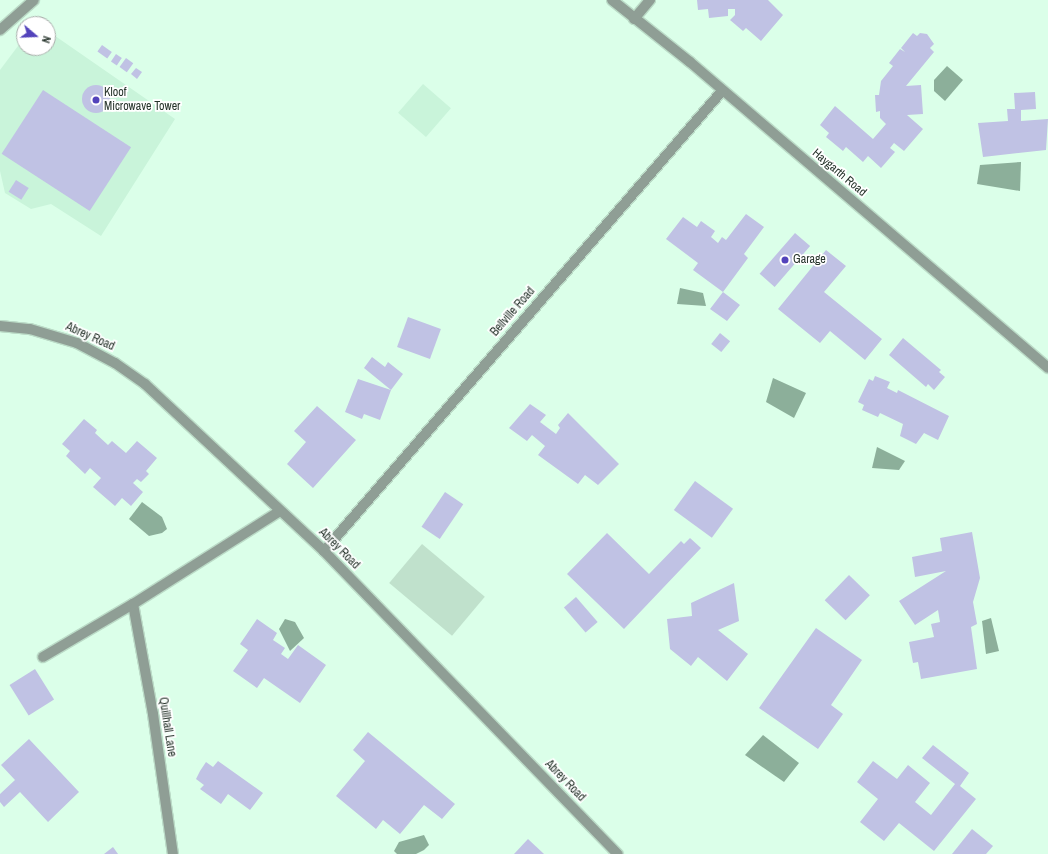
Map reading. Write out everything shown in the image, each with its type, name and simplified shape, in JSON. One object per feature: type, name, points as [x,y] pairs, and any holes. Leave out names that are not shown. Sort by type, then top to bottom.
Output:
[{"type":"street","points":[[0,30],[34,0]]},
{"type":"street","name":"Haygarth Road","points":[[612,0],[722,91],[1048,368]]},
{"type":"street","points":[[634,19],[650,0]]},
{"type":"street","name":"Bellville Road","points":[[324,551],[722,91]]},
{"type":"street","name":"Abrey Road","points":[[0,326],[53,335],[77,343],[115,363],[174,410],[324,551],[618,854]]},
{"type":"street","points":[[43,657],[133,604],[280,511]]},
{"type":"street","name":"Quillhall Lane","points":[[133,604],[153,714],[173,854]]},
{"type":"shaded area","points":[[56,37],[175,119],[101,236],[51,204],[31,209],[5,193],[0,171],[0,70],[16,49],[16,56],[56,56]]},
{"type":"shaded area","points":[[947,66],[963,80],[945,101],[934,91],[934,80]]},
{"type":"shaded area","points":[[423,84],[451,108],[426,137],[398,113]]},
{"type":"shaded area","points":[[1021,162],[1020,191],[977,184],[980,165]]},
{"type":"shaded area","points":[[680,288],[703,293],[706,306],[677,304]]},
{"type":"shaded area","points":[[773,378],[806,393],[794,418],[766,402]]},
{"type":"shaded area","points":[[877,447],[905,461],[899,470],[872,468]]},
{"type":"shaded area","points":[[142,502],[162,517],[167,529],[162,533],[149,536],[129,519]]},
{"type":"shaded area","points":[[422,544],[485,597],[452,636],[389,583]]},
{"type":"shaded area","points":[[991,618],[999,651],[986,654],[982,621]]},
{"type":"shaded area","points":[[285,619],[295,622],[304,638],[290,651],[279,629]]},
{"type":"shaded area","points":[[763,735],[799,763],[784,782],[745,755]]},
{"type":"shaded area","points":[[424,835],[429,845],[424,850],[416,854],[397,854],[394,851],[399,842]]},
{"type":"building","points":[[697,0],[768,0],[783,15],[761,41],[746,28],[743,31],[730,20],[735,15],[735,9],[728,9],[728,16],[709,18],[708,9],[698,10]]},
{"type":"building","points":[[913,33],[917,36],[920,33],[927,34],[934,44],[930,48],[934,52],[906,86],[921,85],[923,114],[907,115],[923,129],[904,151],[894,143],[890,148],[895,152],[881,168],[868,156],[863,162],[846,147],[843,151],[826,137],[829,133],[820,125],[835,106],[873,139],[886,124],[880,118],[880,111],[876,112],[875,95],[879,95],[881,81],[893,66],[889,63],[900,49],[905,52],[901,48]]},
{"type":"building","points":[[102,45],[112,52],[107,58],[97,52]]},
{"type":"building","points":[[116,54],[122,58],[117,65],[111,61]]},
{"type":"building","points":[[126,58],[133,63],[127,72],[120,67]]},
{"type":"building","points":[[136,68],[142,72],[137,79],[131,74]]},
{"type":"building","name":"Kloof Microwave Tower","points":[[96,85],[106,89],[110,99],[106,109],[96,113],[86,109],[82,99],[86,89]]},
{"type":"building","points":[[43,90],[131,147],[90,211],[2,154]]},
{"type":"building","points":[[1035,92],[1036,109],[1021,110],[1021,121],[1048,119],[1046,150],[983,157],[978,123],[1008,121],[1007,109],[1015,109],[1014,93]]},
{"type":"building","points":[[16,180],[29,188],[21,200],[9,192]]},
{"type":"building","points":[[746,214],[764,227],[744,254],[748,258],[723,292],[693,270],[698,263],[666,239],[683,217],[697,227],[701,221],[715,231],[711,237],[718,243],[722,237],[726,240]]},
{"type":"building","name":"Garage","points":[[795,233],[810,246],[775,287],[760,274]]},
{"type":"building","points":[[826,250],[846,266],[824,292],[882,339],[865,360],[830,331],[820,343],[778,309]]},
{"type":"building","points":[[723,292],[740,305],[727,321],[710,309]]},
{"type":"building","points":[[408,317],[441,329],[430,359],[397,347]]},
{"type":"building","points":[[720,333],[730,341],[721,352],[711,344]]},
{"type":"building","points":[[903,338],[941,370],[939,372],[945,377],[934,390],[928,384],[926,387],[889,355]]},
{"type":"building","points":[[372,357],[385,367],[388,362],[403,374],[391,390],[364,368]]},
{"type":"building","points":[[875,376],[890,382],[887,388],[897,393],[898,390],[949,416],[938,440],[924,433],[916,444],[900,436],[903,424],[880,413],[878,417],[862,410],[864,405],[858,402],[869,379],[873,381]]},
{"type":"building","points":[[358,379],[391,390],[380,420],[364,414],[362,419],[345,412]]},
{"type":"building","points":[[530,404],[546,415],[540,422],[556,434],[560,428],[558,425],[568,413],[619,464],[598,485],[585,475],[578,484],[538,455],[545,446],[532,435],[527,441],[509,428]]},
{"type":"building","points":[[317,406],[356,440],[313,488],[287,464],[306,442],[294,431]]},
{"type":"building","points":[[84,419],[97,430],[95,433],[108,445],[112,441],[126,453],[137,441],[157,458],[146,471],[149,474],[141,482],[137,479],[133,483],[143,492],[131,506],[122,498],[115,506],[93,487],[101,478],[90,468],[85,474],[66,456],[70,451],[62,444]]},
{"type":"building","points":[[695,481],[733,509],[712,538],[674,510]]},
{"type":"building","points":[[445,492],[463,504],[440,539],[422,527]]},
{"type":"building","points":[[972,532],[980,578],[973,602],[977,624],[971,627],[977,669],[921,679],[918,662],[913,663],[909,642],[934,637],[931,624],[940,622],[938,610],[915,625],[899,601],[946,571],[915,577],[912,557],[942,551],[940,538]]},
{"type":"building","points":[[607,533],[649,574],[681,541],[684,544],[690,538],[701,548],[624,629],[567,574]]},
{"type":"building","points":[[849,575],[870,595],[846,620],[825,600]]},
{"type":"building","points":[[734,583],[739,621],[718,630],[748,654],[727,681],[698,657],[691,666],[670,649],[667,619],[692,616],[691,603]]},
{"type":"building","points":[[576,597],[598,622],[586,632],[564,607]]},
{"type":"building","points":[[257,619],[277,633],[273,640],[285,648],[281,654],[288,659],[298,645],[326,665],[300,703],[264,678],[257,688],[233,671],[248,650],[240,644]]},
{"type":"building","points":[[816,628],[862,660],[831,705],[843,714],[818,749],[759,708]]},
{"type":"building","points":[[35,669],[54,700],[29,715],[10,685]]},
{"type":"building","points":[[368,732],[455,804],[442,819],[424,805],[400,834],[383,820],[376,829],[336,796],[365,761],[353,750]]},
{"type":"building","points":[[29,739],[79,792],[48,822],[20,792],[4,807],[0,802],[0,794],[15,780],[1,765]]},
{"type":"building","points":[[933,745],[969,773],[960,786],[976,799],[934,851],[899,823],[884,841],[860,822],[878,799],[857,782],[873,761],[897,779],[908,765],[930,783],[915,802],[931,815],[955,784],[922,758]]},
{"type":"building","points":[[218,761],[263,793],[250,810],[228,794],[221,804],[200,789],[204,785],[196,779],[200,771],[206,762],[213,767]]},
{"type":"building","points":[[972,829],[993,846],[986,854],[952,854]]},
{"type":"building","points":[[528,839],[544,854],[514,854]]},
{"type":"building","points":[[113,847],[118,854],[104,854]]},
{"type":"place","name":"Kloof Microwave Tower","points":[[96,100]]},
{"type":"place","name":"Garage","points":[[785,260]]}]
